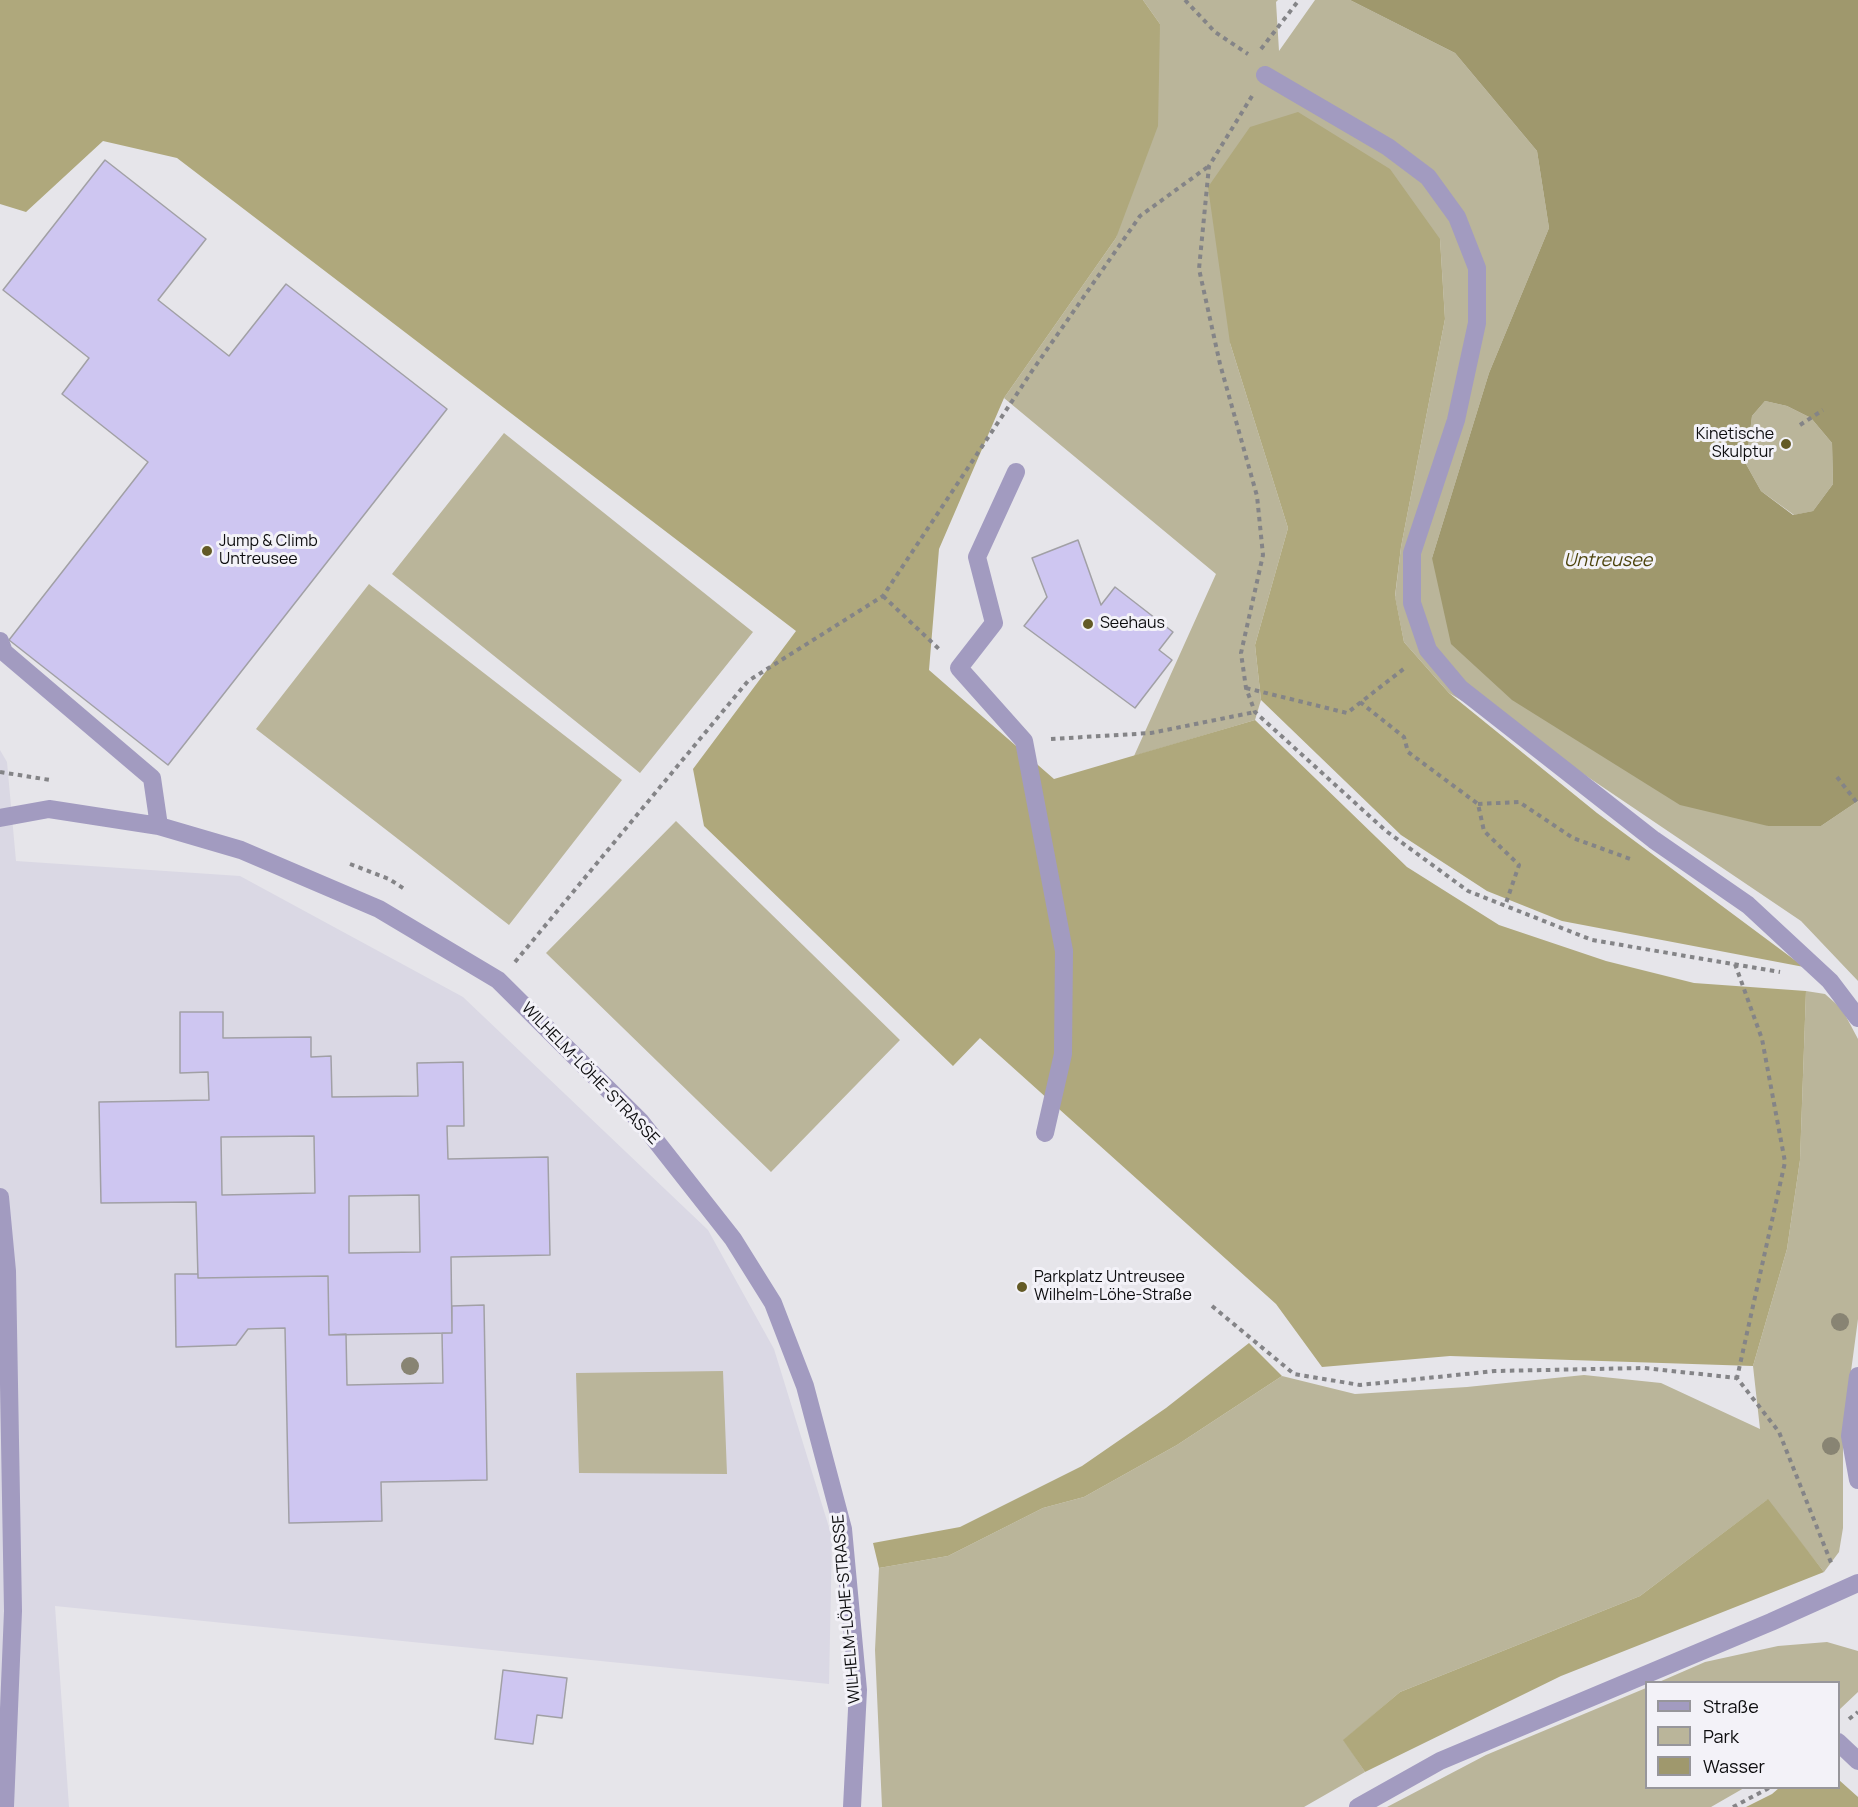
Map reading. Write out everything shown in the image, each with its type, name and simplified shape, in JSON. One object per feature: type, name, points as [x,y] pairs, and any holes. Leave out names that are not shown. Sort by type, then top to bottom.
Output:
[{"type":"street","points":[[1265,75],[1388,147],[1428,177],[1457,217],[1477,268],[1477,323],[1456,420],[1412,553],[1412,603],[1428,650],[1460,688],[1654,840],[1748,905],[1830,981],[1858,1018]]},
{"type":"street","points":[[1016,472],[977,557],[994,622],[959,668],[1024,741],[1064,951],[1063,1054],[1045,1133]]},
{"type":"street","points":[[0,640],[4,652],[152,778],[159,826]]},
{"type":"street","name":"WILHELM-LÖHE-STRASSE","points":[[0,818],[49,809],[159,826],[241,850],[379,909],[498,980],[641,1122],[733,1239],[772,1303],[805,1386],[843,1528],[858,1690],[852,1807]]},
{"type":"street","points":[[0,1197],[7,1271],[5,1398],[13,1611],[5,1807]]},
{"type":"street","points":[[1858,1376],[1850,1436],[1858,1480]]},
{"type":"street","points":[[1358,1807],[1440,1761],[1858,1583]]},
{"type":"street","points":[[1840,1743],[1858,1761]]},
{"type":"path","points":[[1185,0],[1215,32],[1254,59]]},
{"type":"path","points":[[1260,50],[1299,0]]},
{"type":"path","points":[[498,980],[748,681],[883,596],[980,448],[1140,216],[1209,166],[1265,75]]},
{"type":"path","points":[[1209,166],[1199,269],[1220,364],[1257,496],[1263,555],[1240,653],[1246,688],[1255,712],[1386,831],[1468,891],[1592,939],[1830,981]]},
{"type":"path","points":[[1800,425],[1823,410]]},
{"type":"path","points":[[883,596],[959,668]]},
{"type":"path","points":[[1246,688],[1347,713],[1428,650]]},
{"type":"path","points":[[1360,702],[1404,737],[1408,752],[1478,804],[1519,802],[1574,837],[1639,863]]},
{"type":"path","points":[[1024,741],[1151,733],[1255,712]]},
{"type":"path","points":[[0,772],[55,781]]},
{"type":"path","points":[[1837,777],[1858,804]]},
{"type":"path","points":[[1478,804],[1484,831],[1519,865],[1505,906]]},
{"type":"path","points":[[345,862],[389,879],[409,892]]},
{"type":"path","points":[[506,955],[524,970]]},
{"type":"path","points":[[1735,964],[1762,1039],[1785,1162],[1737,1378]]},
{"type":"path","points":[[1212,1306],[1294,1374],[1360,1385],[1495,1371],[1644,1368],[1737,1378],[1779,1432],[1831,1564],[1840,1570]]},
{"type":"path","points":[[1733,1807],[1767,1789]]},
{"type":"shaded area","points":[[0,0],[1143,0],[1160,24],[1158,126],[1116,238],[1004,398],[939,549],[929,670],[1054,779],[1255,720],[1407,867],[1499,925],[1606,961],[1694,983],[1806,991],[1800,1160],[1787,1249],[1753,1366],[1450,1356],[1322,1367],[1276,1304],[980,1038],[953,1066],[704,826],[693,769],[796,631],[177,158],[103,141],[26,212],[0,204]]},
{"type":"shaded area","points":[[1298,112],[1390,169],[1440,239],[1445,319],[1401,547],[1395,596],[1404,642],[1449,693],[1597,813],[1804,967],[1562,921],[1487,891],[1401,835],[1261,700],[1255,645],[1288,528],[1230,343],[1208,187],[1250,127]]},
{"type":"shaded area","points":[[0,750],[7,762],[16,861],[240,876],[463,997],[708,1230],[774,1349],[832,1537],[829,1684],[55,1606],[69,1807],[0,1807]]},
{"type":"shaded area","points":[[1249,1343],[1282,1376],[1177,1445],[1084,1497],[1043,1508],[948,1556],[879,1568],[873,1543],[960,1527],[1082,1466],[1166,1408]]},
{"type":"shaded area","points":[[1768,1499],[1824,1572],[1561,1676],[1365,1772],[1343,1740],[1400,1692],[1640,1596]]},
{"type":"shaded area","points":[[1840,1781],[1858,1797],[1858,1807],[1746,1807],[1778,1789],[1840,1789]]},
{"type":"green space","points":[[1143,0],[1278,0],[1276,2],[1279,51],[1315,0],[1350,0],[1455,53],[1537,151],[1549,228],[1489,373],[1432,558],[1768,826],[1821,826],[1858,801],[1858,981],[1801,921],[1576,769],[1449,693],[1404,642],[1395,597],[1401,547],[1445,319],[1440,239],[1230,343],[1288,528],[1255,645],[1261,700],[1255,720],[1134,756],[1216,574],[1004,398],[1116,238],[1160,24]]},
{"type":"green space","points":[[1765,401],[1787,406],[1811,418],[1832,443],[1833,484],[1813,511],[1794,515],[1761,491],[1746,464],[1752,416]]},
{"type":"green space","points":[[504,433],[753,632],[640,773],[392,574]]},
{"type":"green space","points":[[369,584],[622,780],[509,925],[256,729]]},
{"type":"green space","points":[[676,821],[900,1040],[771,1172],[546,953]]},
{"type":"green space","points":[[1806,991],[1825,994],[1842,1009],[1858,1039],[1858,1319],[1843,1431],[1843,1528],[1839,1552],[1824,1572],[1767,1500],[1640,1596],[1400,1692],[1344,1740],[1365,1772],[1304,1807],[882,1807],[875,1650],[879,1568],[948,1556],[1043,1508],[1084,1497],[1177,1445],[1282,1376],[1355,1394],[1467,1387],[1584,1375],[1661,1383],[1760,1429],[1753,1366],[1787,1249],[1800,1160]]},
{"type":"green space","points":[[723,1371],[727,1474],[579,1473],[576,1373]]},
{"type":"green space","points":[[1827,1642],[1858,1651],[1858,1692],[1840,1709],[1840,1681],[1661,1681],[1705,1662],[1778,1646]]},
{"type":"green space","points":[[1645,1688],[1645,1789],[1742,1789],[1711,1807],[1387,1807],[1486,1755]]},
{"type":"water","name":"Untreusee","points":[[1350,0],[1858,0],[1858,801],[1821,826],[1768,826],[1680,805],[1512,700],[1451,644],[1432,558],[1489,373],[1549,228],[1537,151],[1455,53]],"holes":[[[1765,401],[1787,406],[1811,418],[1832,443],[1833,484],[1813,511],[1793,515],[1761,491],[1746,464],[1752,416]]]},
{"type":"building","name":"Jump & Climb Untreusee","points":[[105,160],[206,239],[158,300],[229,356],[286,284],[447,409],[168,765],[9,640],[148,462],[62,394],[89,358],[3,290]]},
{"type":"building","points":[[1078,540],[1101,605],[1115,587],[1173,632],[1159,650],[1172,660],[1135,708],[1024,626],[1047,597],[1032,558]]},
{"type":"building","points":[[180,1012],[223,1012],[223,1038],[311,1037],[311,1057],[331,1056],[332,1097],[418,1096],[417,1063],[463,1062],[464,1126],[447,1126],[448,1159],[548,1157],[550,1255],[451,1257],[452,1333],[329,1335],[328,1276],[198,1278],[196,1202],[101,1203],[99,1102],[209,1100],[208,1072],[180,1073]],"holes":[[[314,1136],[315,1193],[222,1195],[221,1137]],[[419,1195],[420,1252],[349,1253],[349,1196]]]},
{"type":"building","points":[[175,1274],[198,1274],[198,1278],[328,1276],[329,1335],[346,1334],[347,1385],[443,1383],[442,1333],[452,1333],[452,1306],[484,1305],[487,1480],[381,1482],[382,1521],[289,1523],[285,1328],[248,1329],[236,1345],[176,1347]]},
{"type":"building","points":[[503,1670],[567,1678],[562,1718],[537,1715],[533,1744],[495,1739]]},
{"type":"place","name":"Kinetische Skulptur","points":[[1786,444]]},
{"type":"place","name":"Jump & Climb Untreusee","points":[[207,551]]},
{"type":"place","name":"Seehaus","points":[[1088,624]]},
{"type":"place","name":"Parkplatz Untreusee Wilhelm-Löhe-Straße","points":[[1022,1287]]}]
